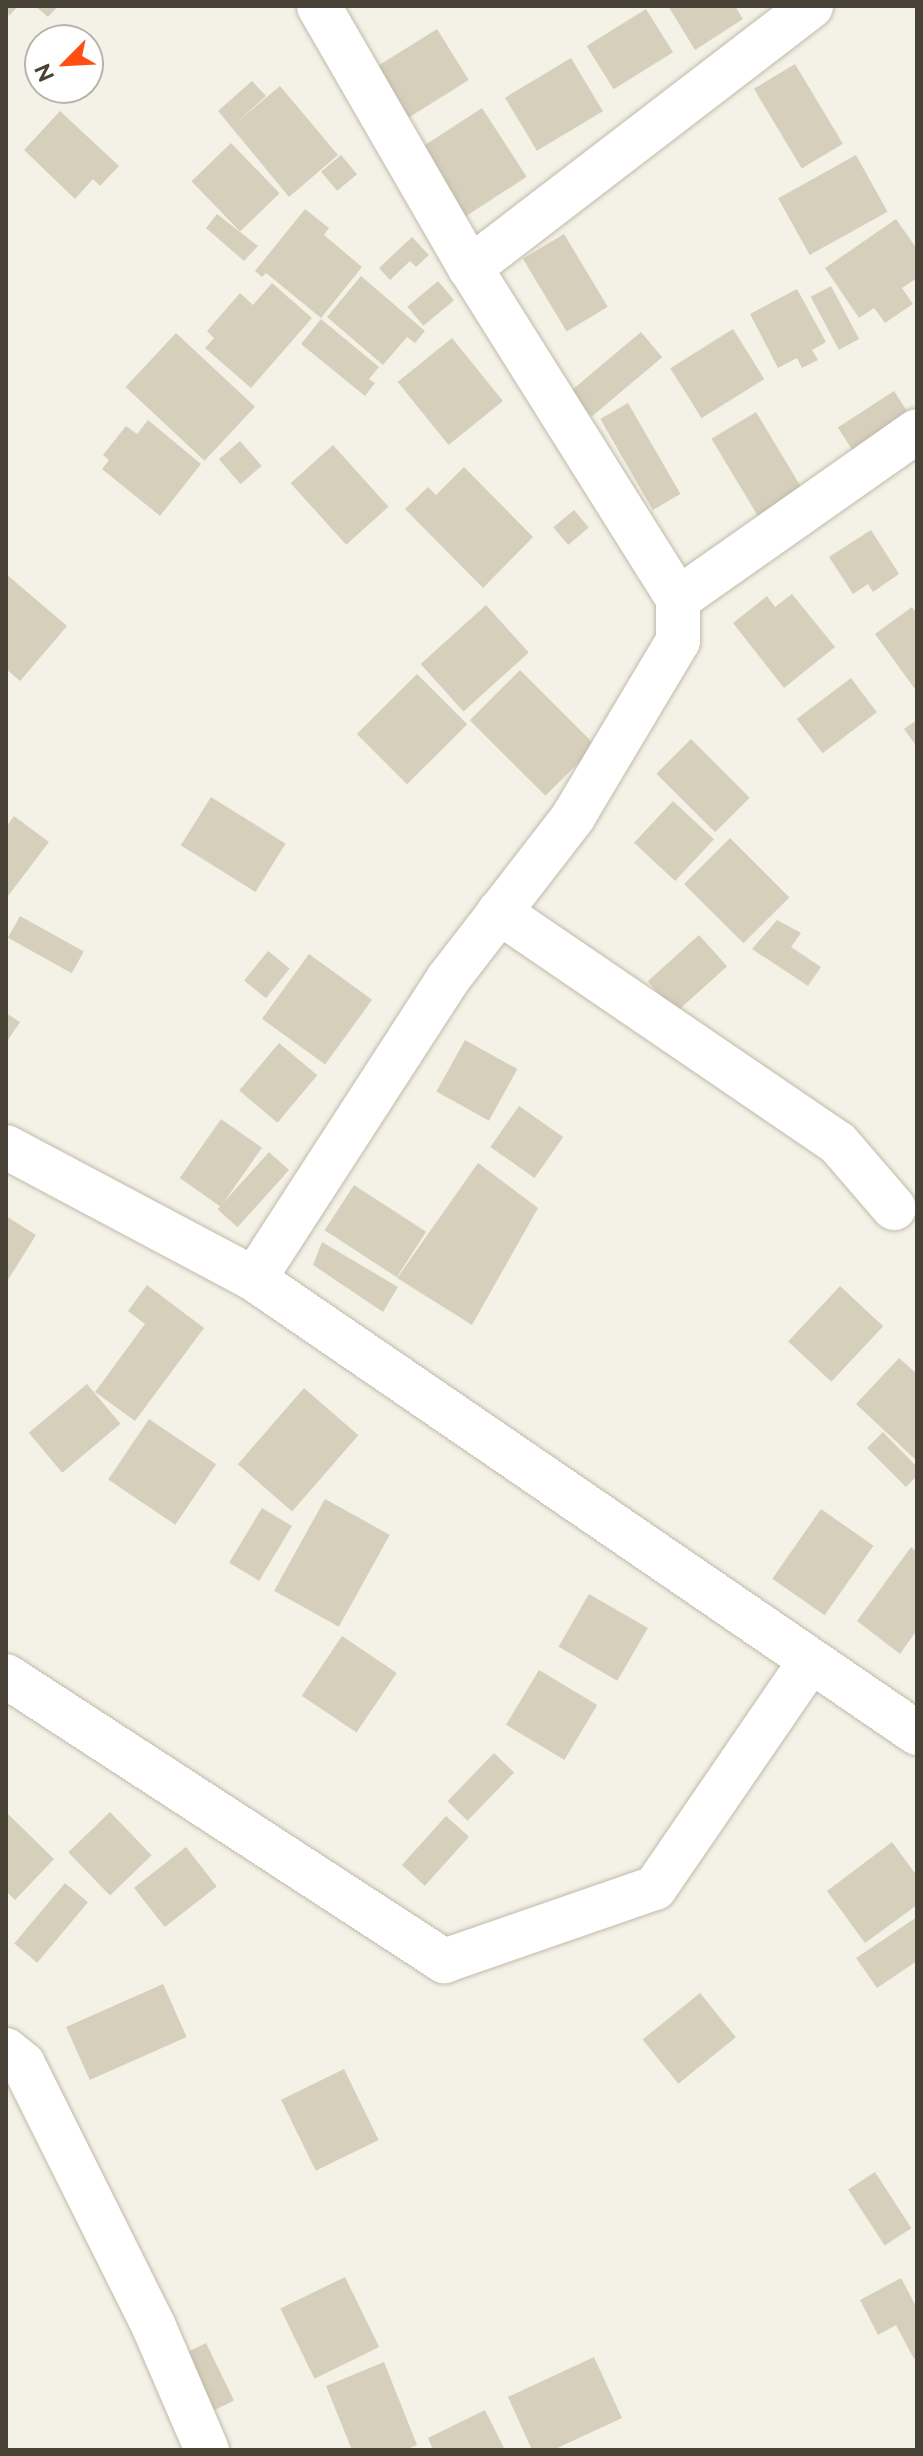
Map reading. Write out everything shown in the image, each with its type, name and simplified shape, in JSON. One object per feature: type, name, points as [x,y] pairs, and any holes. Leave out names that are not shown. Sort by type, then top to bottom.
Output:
[{"type":"street","points":[[254,1279],[448,979],[573,817],[678,641],[678,599],[470,268],[319,6]]},
{"type":"street","points":[[470,268],[811,6]]},
{"type":"street","points":[[678,599],[910,439]]},
{"type":"street","points":[[499,912],[838,1143],[894,1208]]},
{"type":"street","points":[[6,1147],[254,1279],[917,1733]]},
{"type":"street","points":[[6,1676],[444,1961],[655,1888],[810,1662]]},
{"type":"street","points":[[6,2050],[23,2064],[154,2327],[207,2450]]},
{"type":"building","points":[[6,6],[18,6],[9,16]]},
{"type":"building","points":[[35,6],[58,6],[48,17]]},
{"type":"building","points":[[668,6],[735,6],[743,19],[695,50]]},
{"type":"building","points":[[646,9],[673,52],[614,89],[587,46]]},
{"type":"building","points":[[437,29],[469,80],[405,120],[373,69]]},
{"type":"building","points":[[571,58],[603,111],[537,151],[505,98]]},
{"type":"building","points":[[795,64],[843,144],[802,168],[754,89]]},
{"type":"building","points":[[252,81],[266,96],[236,123],[280,86],[338,155],[289,197],[218,111]]},
{"type":"building","points":[[482,108],[527,177],[465,217],[421,148]]},
{"type":"building","points":[[60,111],[119,166],[100,186],[93,179],[75,199],[24,150]]},
{"type":"building","points":[[231,143],[280,193],[240,232],[191,181]]},
{"type":"building","points":[[341,155],[357,174],[337,191],[321,172]]},
{"type":"building","points":[[856,155],[888,212],[810,255],[778,198]]},
{"type":"building","points":[[305,209],[329,228],[324,235],[362,267],[321,318],[266,273],[262,277],[255,271]]},
{"type":"building","points":[[217,214],[258,246],[244,261],[206,228]]},
{"type":"building","points":[[896,219],[917,249],[917,278],[902,288],[913,304],[885,323],[874,308],[859,318],[825,268]]},
{"type":"building","points":[[564,234],[608,307],[567,332],[523,259]]},
{"type":"building","points":[[412,237],[429,255],[416,267],[410,261],[390,280],[379,268]]},
{"type":"building","points":[[361,276],[425,331],[415,343],[407,337],[383,365],[327,317]]},
{"type":"building","points":[[438,281],[454,300],[423,326],[407,307]]},
{"type":"building","points":[[272,283],[312,318],[251,388],[205,348],[214,338],[207,331],[240,293],[253,305]]},
{"type":"building","points":[[831,286],[859,339],[839,350],[811,297]]},
{"type":"building","points":[[797,289],[826,342],[812,350],[818,360],[802,368],[797,358],[778,368],[750,314]]},
{"type":"building","points":[[321,319],[379,367],[369,379],[375,383],[365,396],[301,344]]},
{"type":"building","points":[[733,329],[764,379],[702,418],[670,368]]},
{"type":"building","points":[[641,332],[662,357],[592,416],[571,391]]},
{"type":"building","points":[[176,333],[255,407],[205,461],[126,387]]},
{"type":"building","points":[[452,338],[503,401],[449,445],[398,382]]},
{"type":"building","points":[[894,391],[912,419],[856,455],[838,427]]},
{"type":"building","points":[[628,403],[680,494],[653,510],[600,419]]},
{"type":"building","points":[[756,412],[804,493],[760,519],[711,439]]},
{"type":"building","points":[[148,420],[201,464],[160,516],[102,469],[109,460],[103,455],[126,426],[137,434]]},
{"type":"building","points":[[240,441],[262,466],[241,484],[219,459]]},
{"type":"building","points":[[333,445],[389,507],[346,545],[291,483]]},
{"type":"building","points":[[464,467],[533,537],[483,588],[405,509],[428,487],[436,495]]},
{"type":"building","points":[[574,510],[589,528],[568,545],[553,527]]},
{"type":"building","points":[[871,530],[899,574],[873,592],[868,584],[853,594],[829,557]]},
{"type":"building","points":[[6,574],[67,626],[20,681],[6,669]]},
{"type":"building","points":[[792,594],[835,647],[784,688],[733,623],[767,596],[775,607]]},
{"type":"building","points":[[486,605],[529,653],[463,711],[421,664]]},
{"type":"building","points":[[912,607],[917,614],[917,692],[875,634]]},
{"type":"building","points":[[520,670],[596,746],[545,796],[470,720]]},
{"type":"building","points":[[417,674],[467,724],[407,784],[357,734]]},
{"type":"building","points":[[851,678],[877,712],[823,753],[797,719]]},
{"type":"building","points":[[917,720],[917,747],[904,729]]},
{"type":"building","points":[[691,739],[750,798],[715,832],[656,774]]},
{"type":"building","points":[[211,797],[286,844],[255,892],[181,845]]},
{"type":"building","points":[[673,801],[714,839],[675,881],[634,843]]},
{"type":"building","points":[[14,816],[49,842],[8,896],[6,827]]},
{"type":"building","points":[[730,838],[789,897],[743,943],[684,884]]},
{"type":"building","points":[[20,916],[84,951],[72,973],[8,938]]},
{"type":"building","points":[[777,920],[801,933],[791,947],[821,967],[808,986],[752,949]]},
{"type":"building","points":[[699,935],[727,966],[676,1012],[648,981]]},
{"type":"building","points":[[268,951],[290,969],[266,998],[244,981]]},
{"type":"building","points":[[309,954],[372,1000],[325,1065],[262,1019]]},
{"type":"building","points":[[6,1013],[20,1022],[6,1043]]},
{"type":"building","points":[[465,1040],[517,1069],[489,1121],[436,1092]]},
{"type":"building","points":[[279,1043],[317,1075],[277,1123],[239,1090]]},
{"type":"building","points":[[519,1106],[563,1137],[535,1178],[490,1147]]},
{"type":"building","points":[[221,1119],[262,1148],[221,1207],[180,1178]]},
{"type":"building","points":[[269,1152],[289,1170],[238,1227],[217,1209]]},
{"type":"building","points":[[478,1163],[538,1208],[472,1325],[397,1278]]},
{"type":"building","points":[[354,1185],[426,1232],[397,1277],[325,1230]]},
{"type":"building","points":[[6,1216],[36,1235],[6,1283]]},
{"type":"building","points":[[322,1242],[398,1287],[383,1312],[313,1265]]},
{"type":"building","points":[[147,1285],[204,1328],[135,1421],[95,1392],[145,1324],[128,1311]]},
{"type":"building","points":[[840,1286],[883,1326],[831,1382],[788,1342]]},
{"type":"building","points":[[899,1358],[917,1374],[917,1461],[856,1404]]},
{"type":"building","points":[[87,1384],[120,1424],[62,1473],[29,1433]]},
{"type":"building","points":[[304,1388],[358,1435],[292,1511],[238,1464]]},
{"type":"building","points":[[149,1419],[216,1464],[175,1525],[108,1480]]},
{"type":"building","points":[[883,1432],[917,1467],[917,1476],[906,1487],[867,1448]]},
{"type":"building","points":[[325,1499],[390,1535],[339,1627],[274,1591]]},
{"type":"building","points":[[262,1508],[292,1526],[259,1581],[229,1563]]},
{"type":"building","points":[[821,1509],[873,1546],[825,1615],[772,1579]]},
{"type":"building","points":[[911,1547],[917,1552],[917,1630],[900,1654],[857,1621]]},
{"type":"building","points":[[589,1594],[648,1628],[617,1681],[558,1647]]},
{"type":"building","points":[[342,1636],[397,1673],[356,1733],[302,1696]]},
{"type":"building","points":[[539,1670],[597,1705],[564,1760],[506,1725]]},
{"type":"building","points":[[494,1753],[514,1772],[468,1821],[447,1801]]},
{"type":"building","points":[[110,1812],[152,1855],[110,1895],[68,1852]]},
{"type":"building","points":[[8,1814],[54,1859],[15,1900],[6,1891]]},
{"type":"building","points":[[446,1816],[469,1837],[425,1886],[402,1865]]},
{"type":"building","points":[[892,1842],[917,1876],[917,1905],[865,1943],[827,1891]]},
{"type":"building","points":[[186,1847],[217,1886],[165,1927],[134,1888]]},
{"type":"building","points":[[65,1883],[88,1902],[37,1963],[14,1944]]},
{"type":"building","points":[[917,1917],[917,1961],[877,1988],[856,1958]]},
{"type":"building","points":[[163,1984],[187,2037],[90,2080],[66,2027]]},
{"type":"building","points":[[700,1993],[736,2037],[678,2084],[642,2040]]},
{"type":"building","points":[[344,2069],[379,2140],[316,2171],[281,2100]]},
{"type":"building","points":[[875,2172],[911,2228],[885,2246],[848,2189]]},
{"type":"building","points":[[345,2277],[379,2347],[314,2379],[280,2309]]},
{"type":"building","points":[[901,2278],[917,2308],[917,2357],[914,2359],[896,2325],[878,2335],[860,2300]]},
{"type":"building","points":[[206,2343],[234,2401],[205,2415],[177,2357]]},
{"type":"building","points":[[594,2357],[622,2418],[553,2450],[532,2450],[508,2397]]},
{"type":"building","points":[[384,2362],[417,2445],[405,2450],[352,2450],[326,2386]]},
{"type":"building","points":[[485,2410],[505,2450],[433,2450],[428,2438]]}]
